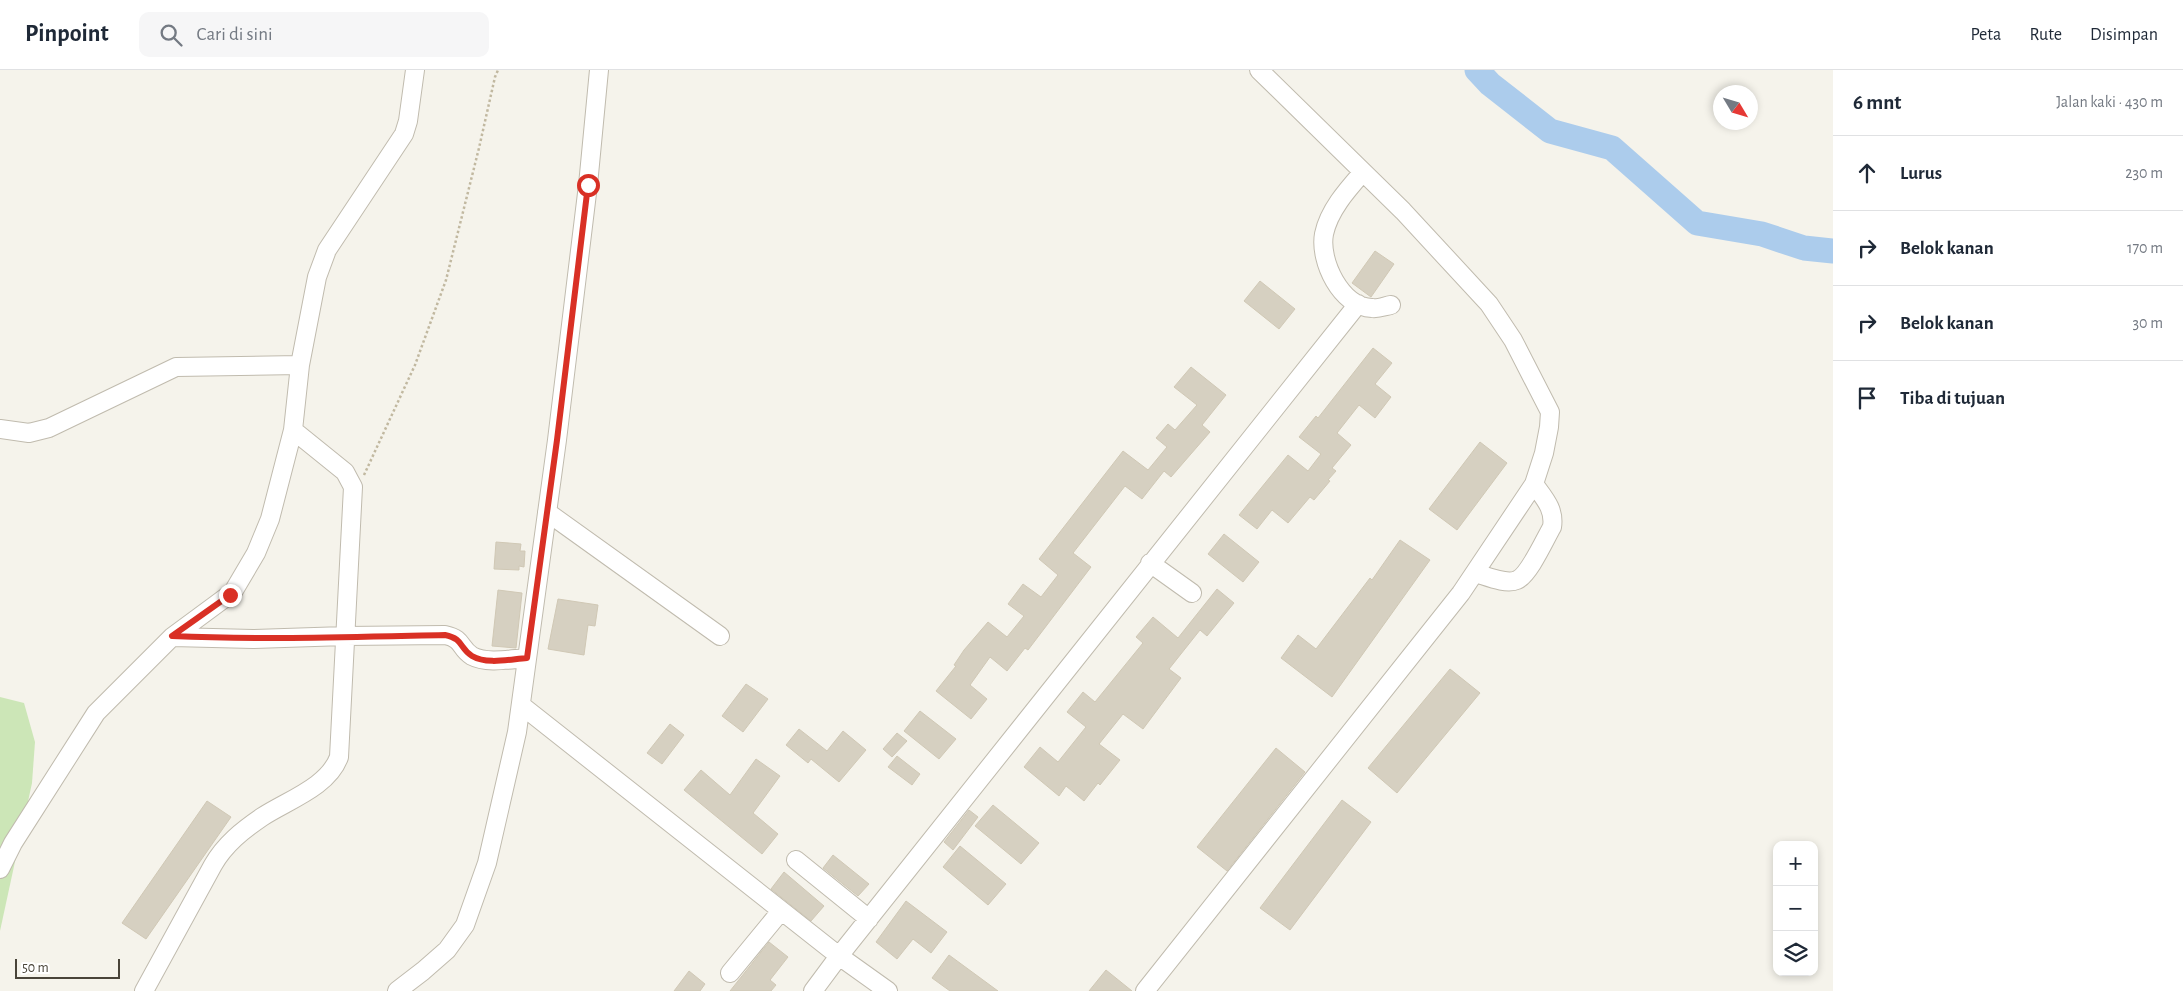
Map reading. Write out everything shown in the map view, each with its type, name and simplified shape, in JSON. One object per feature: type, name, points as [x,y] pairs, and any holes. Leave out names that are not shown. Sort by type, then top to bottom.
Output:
[{"type":"street","points":[[0,869],[13,843],[96,713],[172,636],[230,595],[237,587],[256,553],[270,519],[293,430],[300,365],[321,266],[327,250],[400,142],[408,121],[415,70]]},
{"type":"street","points":[[397,991],[447,950],[465,925],[489,853],[517,732],[587,195],[599,70]]},
{"type":"street","points":[[1145,991],[1461,593],[1534,484],[1544,453],[1549,427],[1550,412],[1513,340],[1488,304],[1402,211],[1259,70]]},
{"type":"street","points":[[1363,172],[1338,204],[1329,220],[1324,234],[1327,268],[1340,289],[1358,304],[1371,308],[1391,305]]},
{"type":"street","points":[[813,991],[1150,563],[1358,304]]},
{"type":"street","points":[[0,429],[29,433],[49,428],[176,367],[300,365]]},
{"type":"street","points":[[144,991],[213,865],[226,847],[263,817],[315,785],[336,765],[339,757],[353,487],[345,472],[293,430]]},
{"type":"street","points":[[1475,572],[1510,581],[1517,580],[1524,574],[1552,527],[1553,520],[1550,507],[1534,484]]},
{"type":"street","points":[[547,512],[720,636]]},
{"type":"street","points":[[1150,563],[1192,593]]},
{"type":"street","points":[[172,636],[253,639],[445,635],[456,637],[472,656],[482,659],[527,658]]},
{"type":"street","points":[[521,705],[781,911],[888,991]]},
{"type":"street","points":[[796,860],[869,919]]},
{"type":"street","points":[[730,972],[781,911]]},
{"type":"path","points":[[352,497],[368,468],[415,365],[446,280],[498,70]]},
{"type":"green space","points":[[0,697],[24,703],[35,742],[32,783],[0,931]]},
{"type":"building","points":[[1375,251],[1394,264],[1371,297],[1352,283]]},
{"type":"building","points":[[1260,281],[1295,309],[1279,329],[1244,301]]},
{"type":"building","points":[[1373,348],[1392,363],[1375,384],[1391,397],[1375,418],[1359,405],[1337,433],[1351,445],[1332,468],[1336,471],[1314,500],[1310,497],[1288,523],[1272,510],[1257,529],[1239,515],[1288,455],[1308,471],[1321,454],[1299,437],[1316,416],[1318,418]]},
{"type":"building","points":[[1191,367],[1226,395],[1202,425],[1210,432],[1171,477],[1164,471],[1142,499],[1125,486],[1073,553],[1091,567],[1028,650],[1025,648],[1007,671],[990,657],[970,685],[987,699],[971,719],[936,691],[956,666],[954,665],[964,650],[988,622],[1007,637],[1024,616],[1008,604],[1023,584],[1041,597],[1058,575],[1039,559],[1123,451],[1148,470],[1167,447],[1156,438],[1168,424],[1175,430],[1197,405],[1174,387]]},
{"type":"building","points":[[1480,442],[1507,463],[1457,530],[1429,509]]},
{"type":"building","points":[[1224,534],[1259,562],[1243,582],[1208,554]]},
{"type":"building","points":[[1400,540],[1430,560],[1332,697],[1281,658],[1298,635],[1316,649],[1370,578],[1372,580]]},
{"type":"building","points":[[496,542],[521,544],[520,551],[525,551],[524,567],[519,566],[519,570],[494,569]]},
{"type":"building","points":[[1217,589],[1234,603],[1207,636],[1200,630],[1169,669],[1181,678],[1143,729],[1123,714],[1099,744],[1120,760],[1084,801],[1066,786],[1059,796],[1024,767],[1040,747],[1058,762],[1086,727],[1067,712],[1083,692],[1095,702],[1143,643],[1136,637],[1153,617],[1178,638]]},
{"type":"building","points":[[498,590],[522,593],[516,648],[492,646]]},
{"type":"building","points":[[558,599],[598,605],[595,626],[588,625],[584,655],[548,649]]},
{"type":"building","points":[[1450,669],[1480,693],[1397,793],[1368,768]]},
{"type":"building","points":[[746,684],[768,699],[743,732],[722,716]]},
{"type":"building","points":[[920,711],[956,739],[939,759],[904,731]]},
{"type":"building","points":[[670,724],[684,735],[662,764],[647,753]]},
{"type":"building","points":[[799,729],[827,751],[843,731],[866,750],[839,782],[811,759],[808,763],[786,745]]},
{"type":"building","points":[[897,733],[907,741],[892,757],[883,749]]},
{"type":"building","points":[[1276,748],[1305,772],[1227,871],[1197,847]]},
{"type":"building","points":[[897,756],[920,774],[912,785],[888,767]]},
{"type":"building","points":[[756,759],[780,776],[753,813],[778,834],[762,854],[684,790],[701,770],[730,795]]},
{"type":"building","points":[[1342,800],[1371,822],[1290,930],[1260,908]]},
{"type":"building","points":[[207,801],[231,817],[146,939],[122,923]]},
{"type":"building","points":[[993,805],[1039,843],[1021,864],[975,826]]},
{"type":"building","points":[[969,810],[978,817],[953,850],[944,842]]},
{"type":"building","points":[[960,846],[1006,884],[988,905],[943,867]]},
{"type":"building","points":[[833,855],[869,884],[858,896],[823,868]]},
{"type":"building","points":[[784,872],[824,906],[811,921],[771,889]]},
{"type":"building","points":[[906,901],[947,932],[931,953],[913,939],[897,959],[876,942]]},
{"type":"building","points":[[769,942],[788,957],[770,980],[776,985],[771,991],[730,991]]},
{"type":"building","points":[[949,955],[998,991],[950,991],[932,978]]},
{"type":"building","points":[[1106,970],[1132,991],[1089,991]]},
{"type":"building","points":[[689,971],[705,984],[700,991],[674,991]]},
{"type":"waterway","points":[[1477,70],[1490,84],[1550,131],[1612,148],[1697,223],[1762,234],[1804,248],[1833,251]]},
{"type":"route","points":[[230,595],[172,636],[253,639],[445,635],[456,637],[472,656],[482,659],[527,658],[557,440],[588,185]]}]
